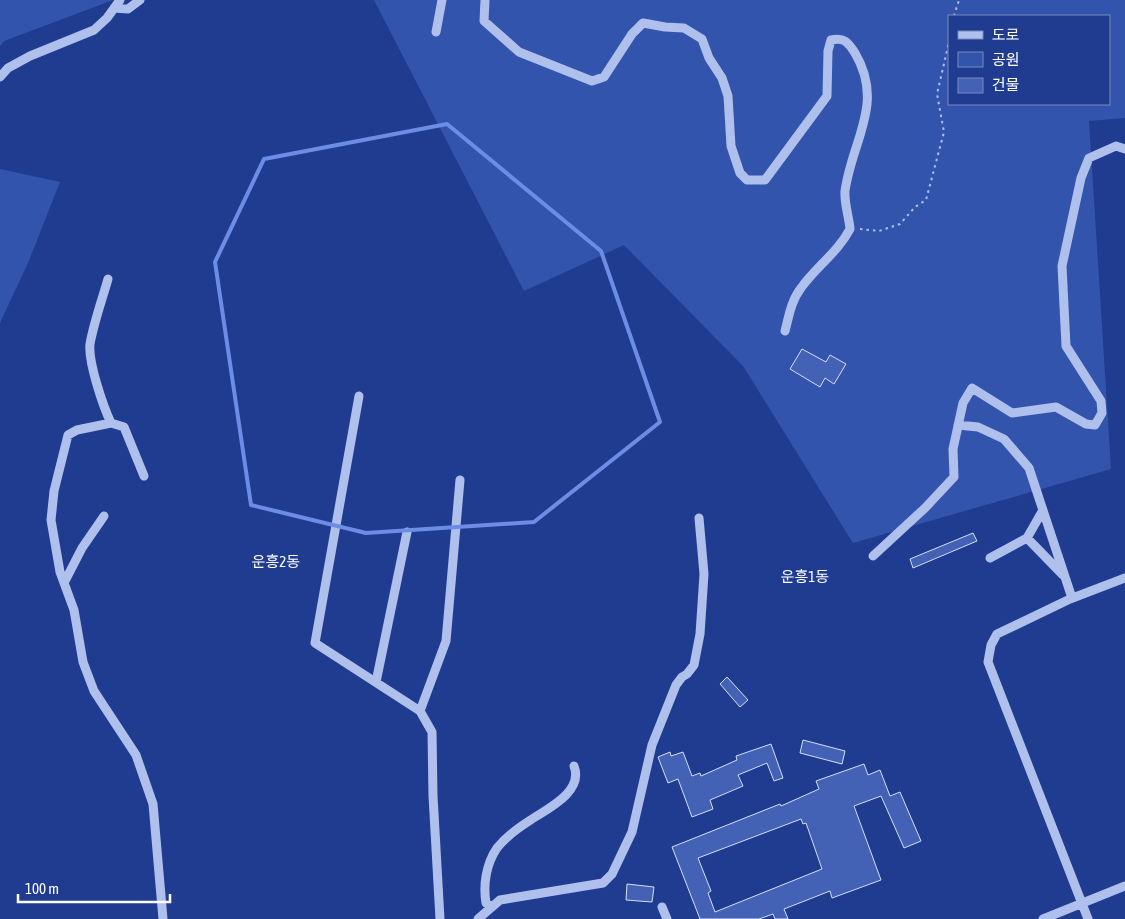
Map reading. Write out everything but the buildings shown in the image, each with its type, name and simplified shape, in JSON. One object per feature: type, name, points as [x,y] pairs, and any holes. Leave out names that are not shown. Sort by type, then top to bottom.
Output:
[{"type":"street","points":[[0,76],[8,68],[30,56],[94,30],[108,18],[120,0]]},
{"type":"street","points":[[114,8],[128,8],[140,0]]},
{"type":"street","points":[[436,32],[442,0]]},
{"type":"street","points":[[485,0],[484,21],[519,52],[592,81],[604,77],[632,34],[643,23],[684,28],[702,39],[709,58],[722,78],[728,96],[731,146],[740,172],[747,180],[764,180],[827,96],[828,51],[831,40],[838,38],[845,40],[851,46],[861,63],[868,83],[868,99],[845,192],[850,229],[841,244],[798,292],[791,307],[785,331]]},
{"type":"street","points":[[873,556],[925,508],[954,477],[952,449],[963,403],[972,388],[1012,413],[1056,407],[1086,424],[1095,425],[1099,419],[1102,413],[1100,401],[1066,346],[1062,266],[1081,178],[1089,158],[1116,146],[1125,149]]},
{"type":"street","points":[[108,279],[90,345],[91,359],[110,423]]},
{"type":"street","points":[[359,396],[315,642],[420,711],[432,732],[440,919]]},
{"type":"street","points":[[144,476],[124,427],[110,423],[77,430],[68,434],[54,491],[51,520],[60,572],[74,610],[83,662],[94,691],[136,755],[153,804],[163,919]]},
{"type":"street","points":[[958,425],[978,427],[1004,440],[1029,468],[1072,598]]},
{"type":"street","points":[[420,711],[446,641],[460,480]]},
{"type":"street","points":[[990,558],[1027,538],[1043,510]]},
{"type":"street","points":[[64,583],[82,548],[104,516]]},
{"type":"street","points":[[478,919],[500,900],[603,883],[612,874],[632,832],[652,745],[676,685],[694,665],[700,634],[704,574],[698,518]]},
{"type":"street","points":[[376,682],[408,532]]},
{"type":"street","points":[[1027,538],[1064,576]]},
{"type":"street","points":[[1088,919],[988,662],[991,646],[997,634],[1022,620],[1072,598],[1125,578]]},
{"type":"street","points":[[491,907],[486,903],[484,885],[489,864],[494,854],[504,840],[547,810],[569,791],[575,778],[574,766]]},
{"type":"street","points":[[1043,919],[1125,886]]},
{"type":"street","points":[[662,907],[666,919]]},
{"type":"path","points":[[954,15],[958,0]]},
{"type":"path","points":[[850,229],[879,231],[900,224],[915,207],[926,200],[944,132],[937,94],[948,46]]},
{"type":"highlighted area","points":[[447,124],[601,251],[660,422],[534,522],[366,533],[251,505],[215,262],[264,159]]},
{"type":"green space","points":[[0,0],[113,0],[4,41],[0,46]]},
{"type":"green space","points":[[374,0],[1125,0],[1125,118],[1089,121],[1111,469],[853,543],[743,366],[624,245],[524,291]]},
{"type":"green space","points":[[0,169],[60,182],[28,263],[0,323]]},
{"type":"district","name":"운흥2동","points":[[276,562]]},
{"type":"district","name":"운흥1동","points":[[805,577]]}]
